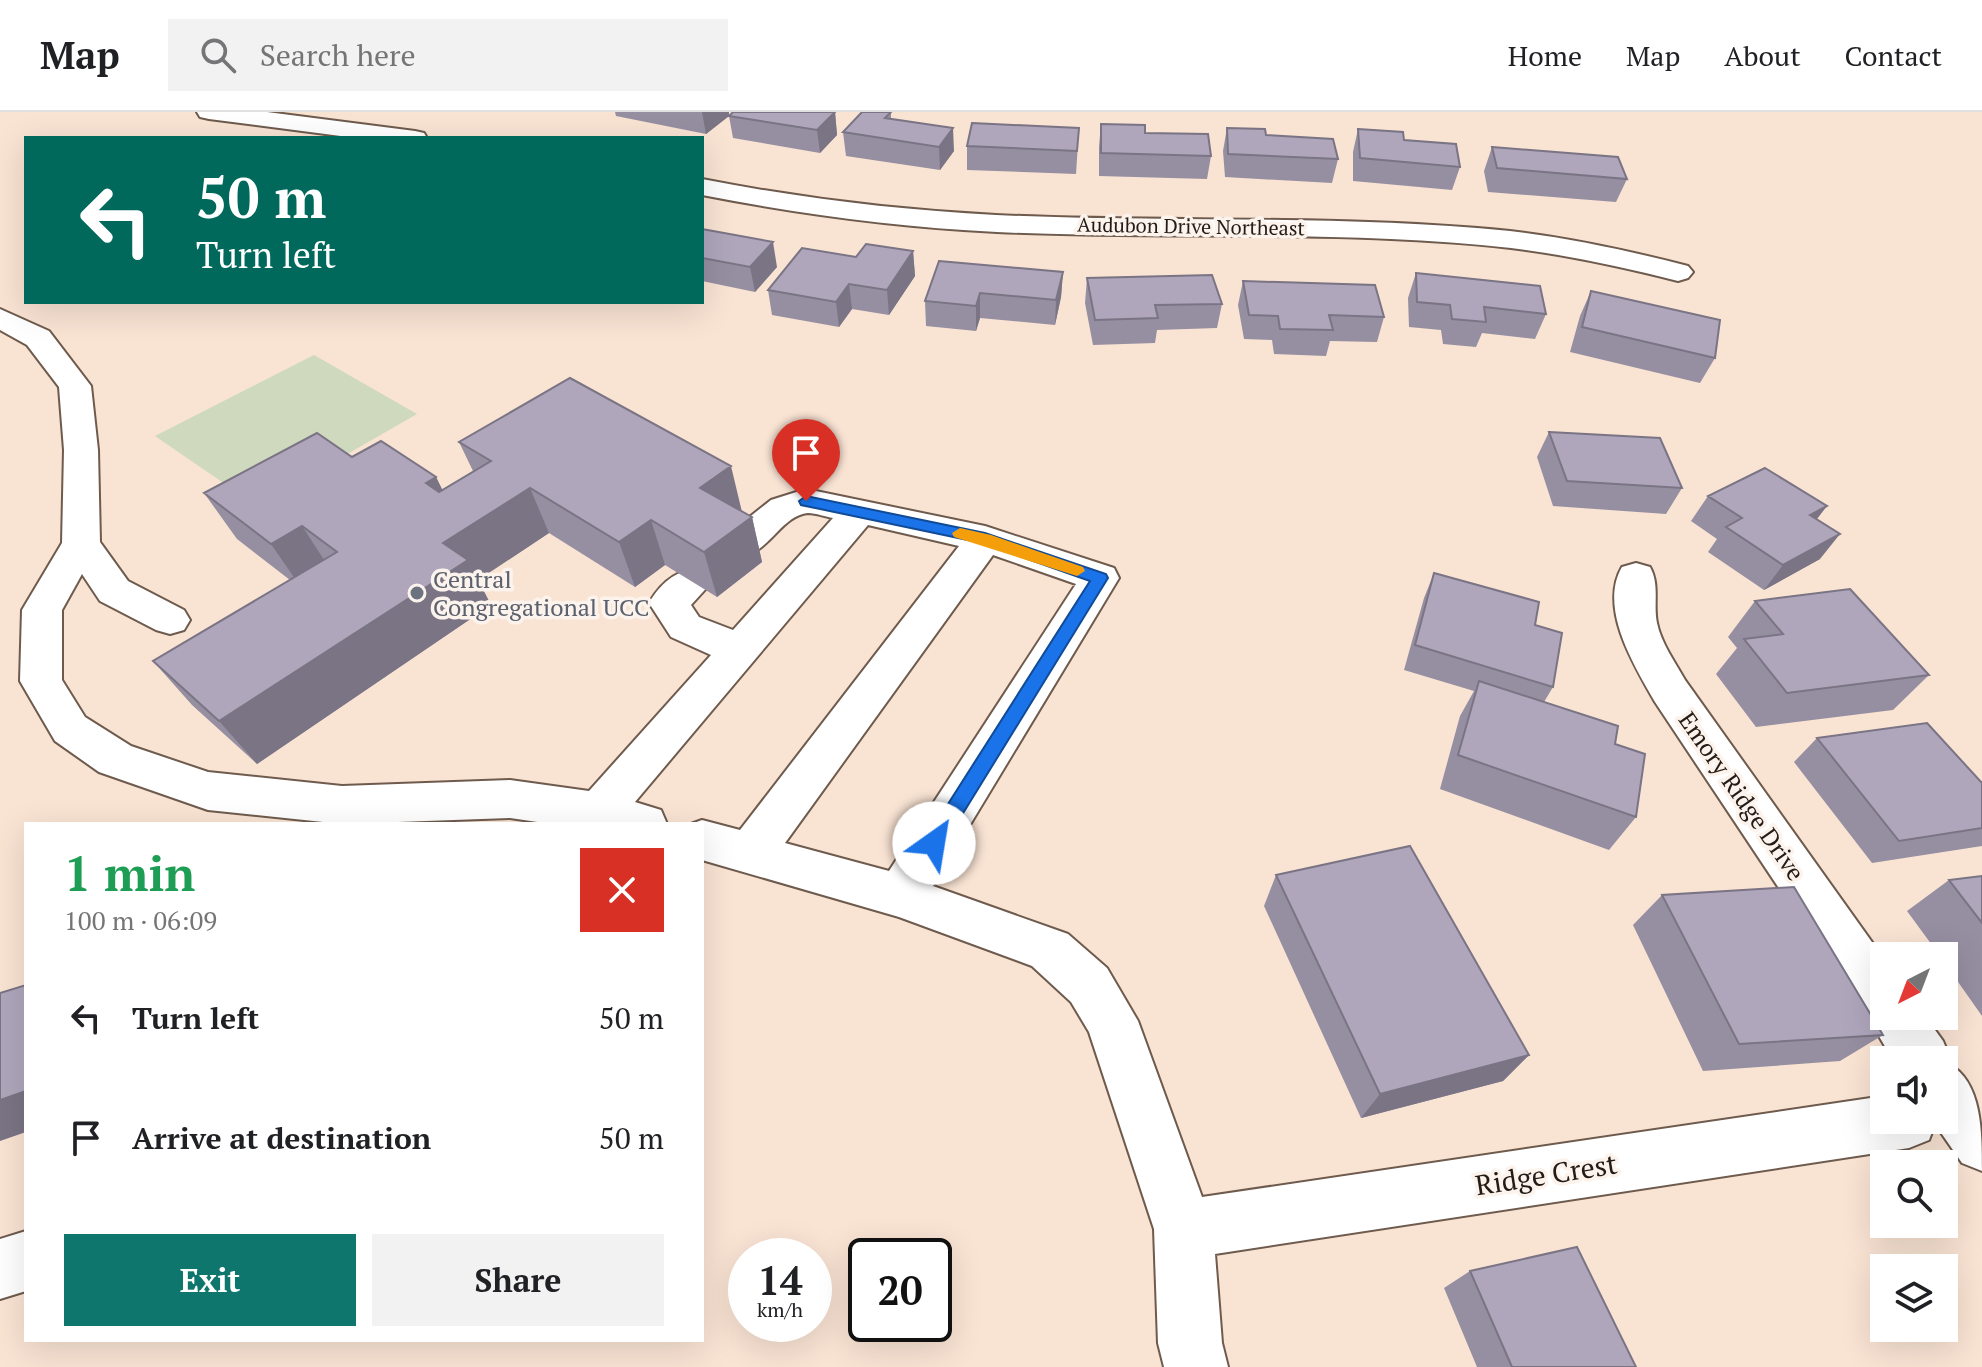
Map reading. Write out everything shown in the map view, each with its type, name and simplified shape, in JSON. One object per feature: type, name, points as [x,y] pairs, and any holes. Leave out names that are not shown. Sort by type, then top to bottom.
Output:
[{"type":"street","points":[[209,112],[399,136]]},
{"type":"street","name":"Audubon Drive Northeast","points":[[704,187],[830,210],[926,219],[1346,229],[1511,240],[1597,252],[1678,272]]},
{"type":"street","points":[[0,318],[38,338],[75,386],[81,450],[81,543],[42,610],[41,681],[70,729],[115,759],[208,791],[342,805],[510,799],[599,812],[636,822]]},
{"type":"street","points":[[736,547],[784,509],[806,501],[985,539],[1100,578],[900,896]]},
{"type":"street","points":[[599,812],[860,511]]},
{"type":"street","points":[[750,853],[985,539]]},
{"type":"street","points":[[81,543],[114,591],[170,620]]},
{"type":"street","name":"Emory Ridge Drive","points":[[1636,577],[1637,623],[1647,651],[1670,691],[1870,982]]},
{"type":"street","points":[[692,582],[669,603],[685,627],[740,650]]},
{"type":"street","points":[[704,841],[900,896],[1050,950],[1089,985],[1112,1021],[1184,1229],[1190,1343],[1196,1367]]},
{"type":"street","name":"Ridge Crest","points":[[1184,1229],[1870,1128]]},
{"type":"street","points":[[0,1269],[24,1262]]},
{"type":"green space","points":[[314,355],[417,414],[257,506],[155,436]]},
{"type":"building","points":[[733,112],[835,112],[817,130],[729,116]]},
{"type":"building","points":[[862,112],[891,112],[885,118],[953,128],[939,147],[843,132]]},
{"type":"building","points":[[972,123],[1079,128],[1077,151],[967,146]]},
{"type":"building","points":[[1101,124],[1145,125],[1145,133],[1208,134],[1211,156],[1101,153]]},
{"type":"building","points":[[1227,128],[1265,129],[1266,135],[1333,139],[1338,159],[1228,154]]},
{"type":"building","points":[[1358,129],[1403,132],[1404,140],[1456,144],[1460,167],[1360,158]]},
{"type":"building","points":[[1492,147],[1618,157],[1627,179],[1497,168]]},
{"type":"building","points":[[704,229],[773,242],[750,267],[704,258]]},
{"type":"building","points":[[866,244],[913,251],[887,290],[849,284],[836,302],[768,290],[802,248],[856,257]]},
{"type":"building","points":[[939,261],[1063,272],[1056,300],[980,293],[976,306],[925,301]]},
{"type":"building","points":[[1416,273],[1540,286],[1546,314],[1484,307],[1486,322],[1452,319],[1450,305],[1417,302]]},
{"type":"building","points":[[1212,275],[1222,304],[1155,305],[1158,318],[1095,320],[1087,278]]},
{"type":"building","points":[[1243,281],[1375,285],[1384,317],[1329,315],[1333,330],[1280,329],[1278,316],[1249,315]]},
{"type":"building","points":[[1591,291],[1720,320],[1715,358],[1582,327]]},
{"type":"building","points":[[570,378],[731,466],[700,488],[752,517],[704,552],[651,520],[619,542],[530,488],[443,543],[468,560],[219,721],[153,661],[337,552],[302,526],[271,544],[204,493],[317,433],[352,457],[381,441],[436,477],[426,483],[439,492],[491,461],[459,442]]},
{"type":"building","points":[[1549,432],[1660,438],[1682,488],[1567,481]]},
{"type":"building","points":[[1765,468],[1827,506],[1810,515],[1840,534],[1783,565],[1726,527],[1742,518],[1708,496]]},
{"type":"building","points":[[1434,573],[1539,602],[1535,625],[1562,633],[1553,687],[1415,645]]},
{"type":"building","points":[[1850,589],[1929,675],[1787,693],[1744,639],[1783,634],[1755,601]]},
{"type":"building","points":[[1479,681],[1618,726],[1615,744],[1645,754],[1636,817],[1458,755]]},
{"type":"building","points":[[1927,723],[1982,783],[1982,828],[1899,841],[1817,738]]},
{"type":"building","points":[[1410,846],[1529,1055],[1380,1094],[1276,875]]},
{"type":"building","points":[[1982,876],[1982,923],[1949,880]]},
{"type":"building","points":[[1794,887],[1870,1013],[1870,1030],[1880,1030],[1883,1035],[1739,1044],[1662,895]]},
{"type":"building","points":[[24,986],[24,1092],[0,1100],[0,993]]},
{"type":"building","points":[[1577,1247],[1636,1367],[1512,1367],[1470,1271]]},
{"type":"slow traffic","points":[[960,533],[1077,571]]},
{"type":"place","name":"Central Congregational UCC","points":[[417,593]]},
{"type":"route","points":[[806,501],[985,539],[1100,578],[934,843]]}]
